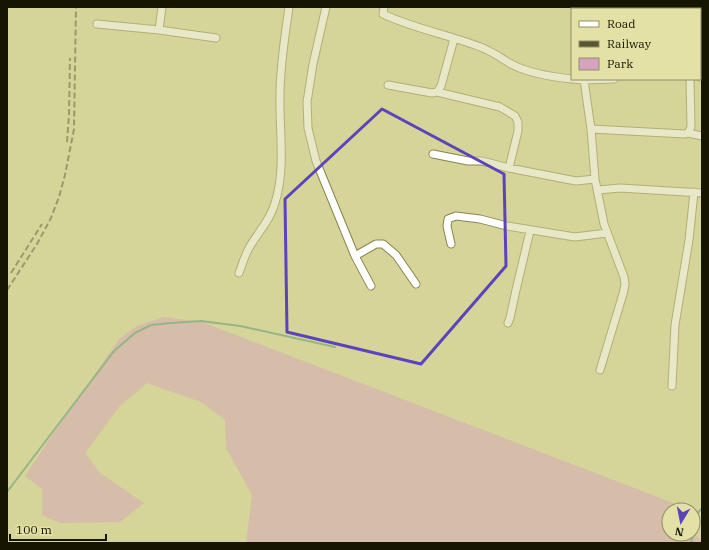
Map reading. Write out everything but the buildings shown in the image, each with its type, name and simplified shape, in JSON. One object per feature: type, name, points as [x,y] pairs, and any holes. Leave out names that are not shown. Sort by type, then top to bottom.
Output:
[{"type":"street","points":[[159,30],[162,7]]},
{"type":"street","points":[[239,273],[249,248],[269,219],[275,204],[279,185],[281,166],[280,95],[282,58],[289,7]]},
{"type":"street","points":[[326,7],[313,64],[308,102],[308,128],[316,161],[355,256],[371,286]]},
{"type":"street","points":[[384,7],[383,14],[489,51],[514,65],[554,77],[571,79]]},
{"type":"street","points":[[691,8],[702,8]]},
{"type":"street","points":[[97,24],[159,30],[216,38]]},
{"type":"street","points":[[437,92],[441,86],[454,38]]},
{"type":"street","points":[[584,80],[591,129],[595,179],[604,224],[624,277],[623,294],[600,370]]},
{"type":"street","points":[[688,133],[691,127],[690,80]]},
{"type":"street","points":[[388,85],[432,93],[437,92],[500,107],[515,116],[518,122],[518,131],[509,168]]},
{"type":"street","points":[[591,129],[688,133],[702,136]]},
{"type":"street","points":[[433,154],[468,161],[482,161],[509,168],[576,181],[595,179]]},
{"type":"street","points":[[598,190],[620,188],[698,192],[675,325],[672,386]]},
{"type":"street","points":[[451,244],[447,226],[448,219],[456,216],[480,219],[507,226],[575,237],[607,232]]},
{"type":"street","points":[[508,323],[530,230]]},
{"type":"street","points":[[355,256],[376,244],[383,244],[396,254],[416,284]]},
{"type":"highlighted area","points":[[382,109],[504,174],[506,266],[421,364],[287,332],[285,199]]},
{"type":"green space","points":[[163,317],[202,322],[671,502],[661,502],[661,542],[701,542],[701,540],[702,543],[246,543],[252,495],[226,448],[225,420],[201,402],[147,383],[119,407],[85,453],[100,473],[144,503],[120,522],[60,523],[42,515],[42,489],[25,476],[120,338],[137,326]]},
{"type":"waterway","points":[[7,492],[114,351],[135,333],[151,325],[201,321],[240,326],[335,347]]},
{"type":"railway","points":[[7,290],[37,244],[51,218],[65,175],[74,129],[76,7]]},
{"type":"railway","points":[[67,142],[70,58]]},
{"type":"railway","points":[[11,273],[42,224]]}]
